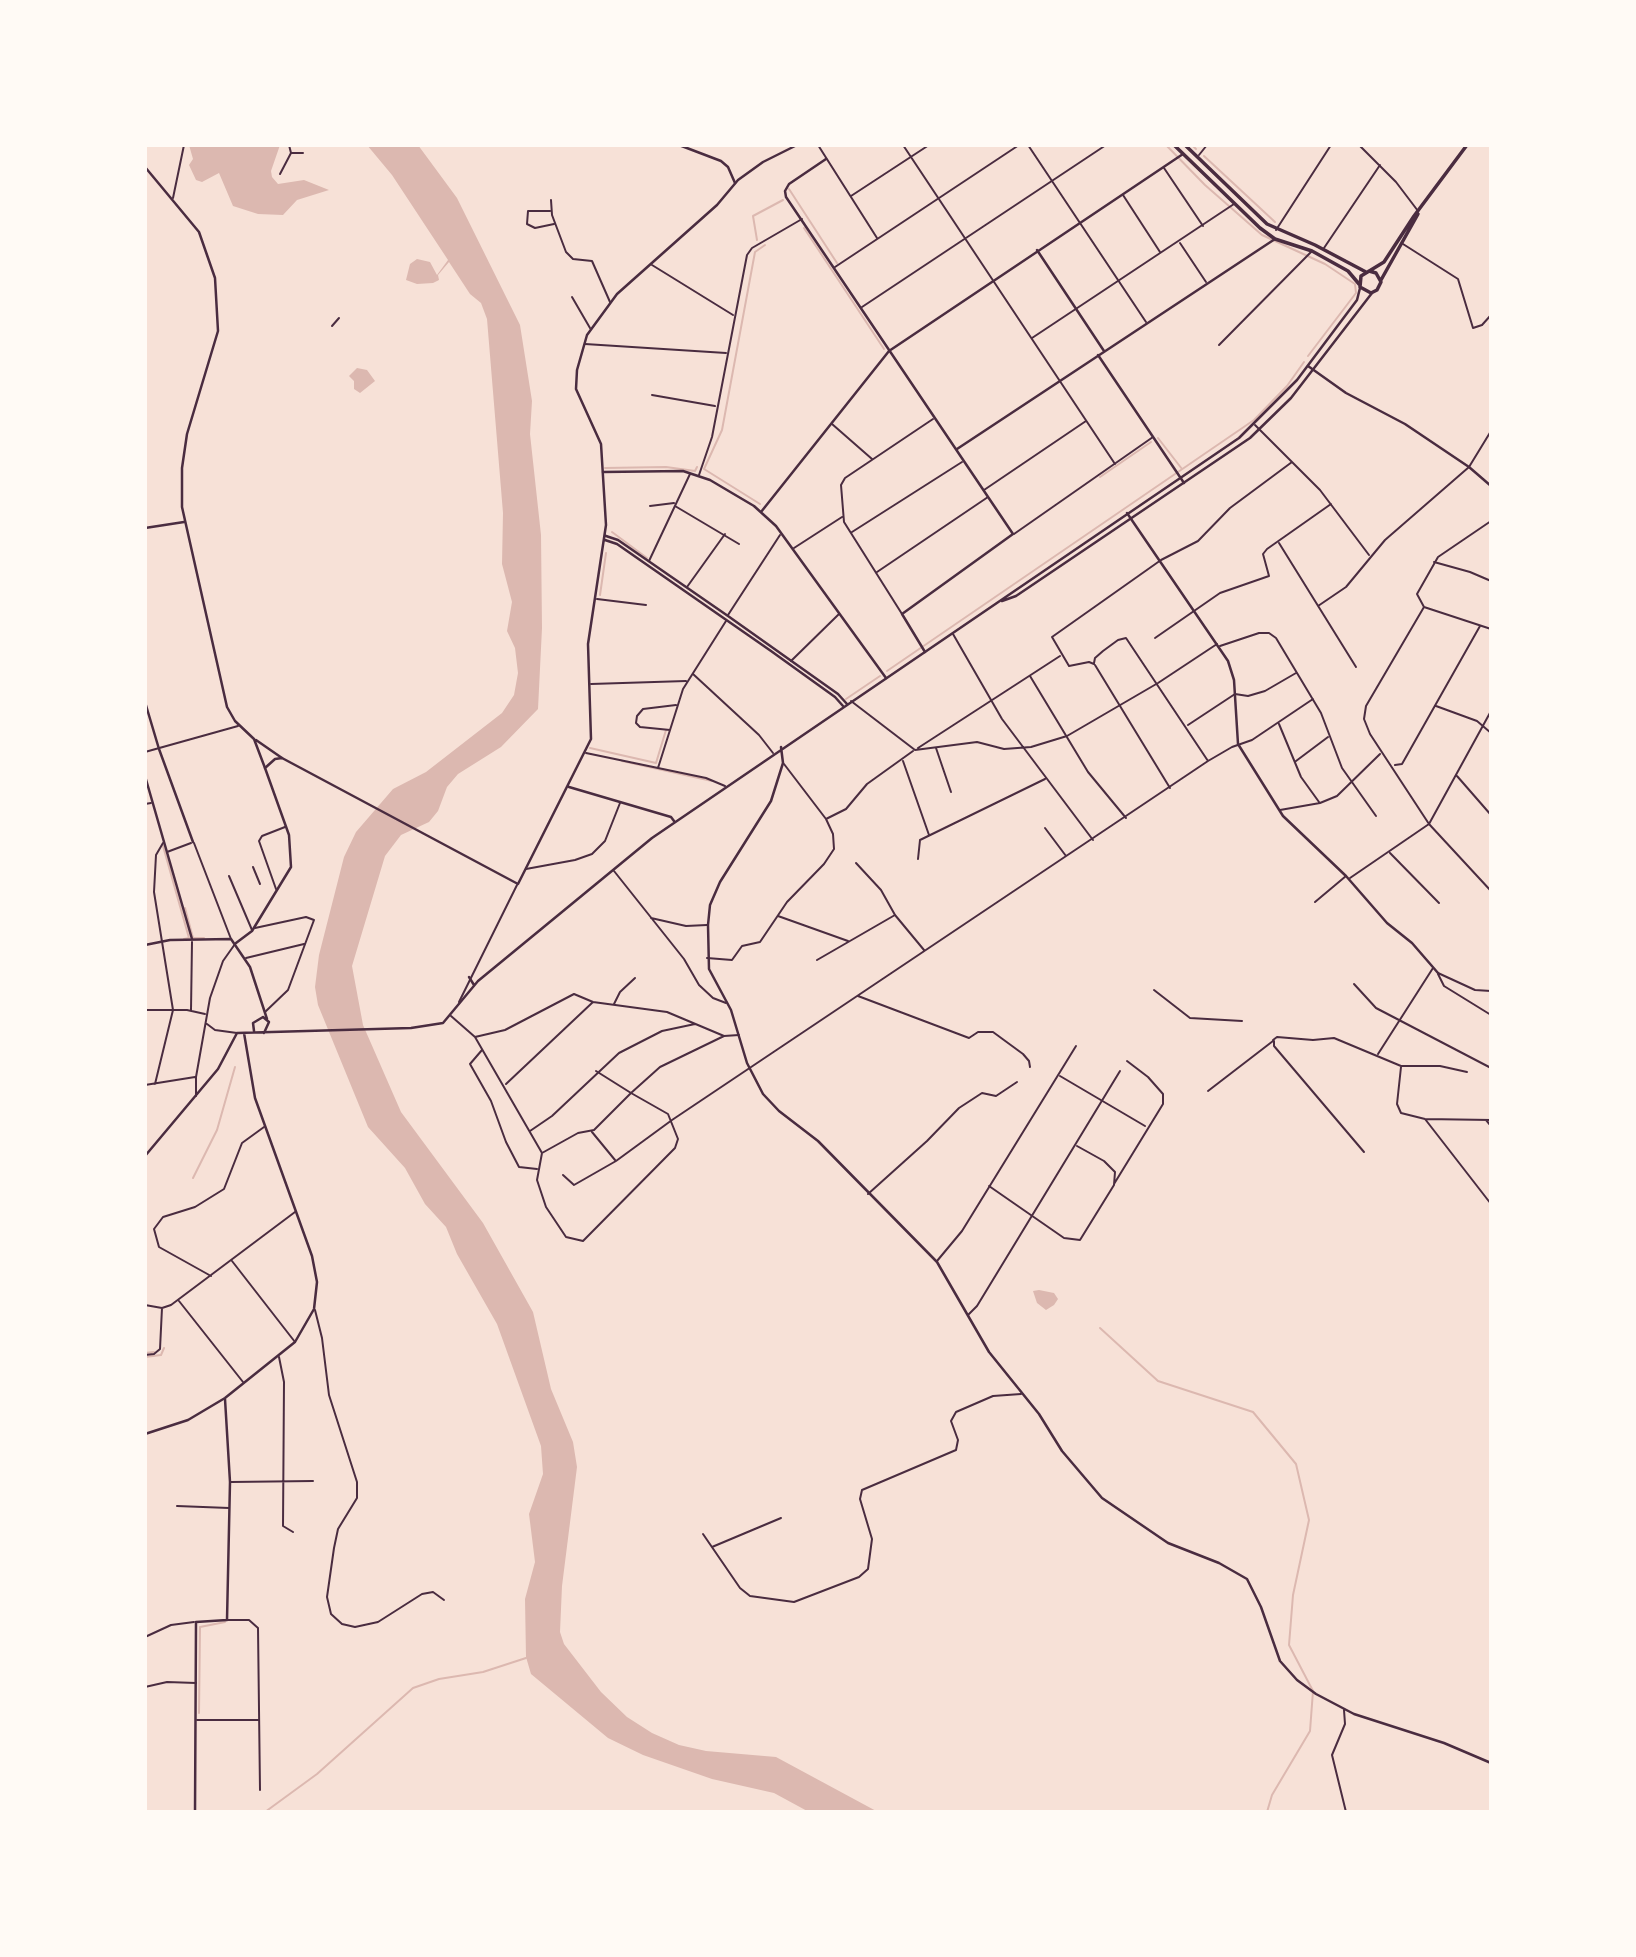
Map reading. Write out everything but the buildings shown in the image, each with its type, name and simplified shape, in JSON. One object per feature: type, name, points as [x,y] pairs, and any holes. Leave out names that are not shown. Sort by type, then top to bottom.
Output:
[{"type":"highway","points":[[1174,145],[1234,204],[1275,239],[1312,251],[1348,271],[1365,291],[1374,292],[1381,282],[1419,212]]},
{"type":"highway","points":[[1185,145],[1276,230],[1378,275],[1381,282]]},
{"type":"highway","points":[[1360,285],[1367,272],[1384,262],[1467,145]]},
{"type":"main road","points":[[680,145],[721,160],[728,167],[735,183]]},
{"type":"main road","points":[[145,167],[173,198],[205,244],[215,278],[219,305],[216,341],[195,405],[184,450],[181,480],[184,522],[227,707],[239,725],[254,739],[282,758],[518,884],[586,753],[592,724],[588,644],[606,538],[599,438],[576,389],[577,370],[584,344],[591,328],[610,302],[717,205],[735,183],[763,162],[797,145]]},
{"type":"main road","points":[[761,512],[889,351],[1183,153]]},
{"type":"main road","points":[[826,159],[786,188],[786,197],[1013,534],[902,614],[925,652]]},
{"type":"main road","points":[[956,449],[1275,239]]},
{"type":"main road","points":[[1037,250],[1104,351]]},
{"type":"main road","points":[[145,1156],[218,1069],[237,1033],[435,1026],[450,1016],[475,985],[674,821],[1255,425],[1308,366],[1357,300],[1360,285]]},
{"type":"main road","points":[[999,602],[1016,596],[1184,484],[1259,429],[1291,398],[1349,319],[1374,292]]},
{"type":"main road","points":[[1098,355],[1184,484]]},
{"type":"main road","points":[[1308,366],[1346,393],[1405,424],[1469,467],[1491,486]]},
{"type":"main road","points":[[603,472],[663,469],[698,475],[735,493],[761,512],[781,534],[886,678]]},
{"type":"main road","points":[[1128,513],[1195,610],[1232,670],[1238,744],[1279,810],[1302,837],[1348,877],[1379,914],[1412,943],[1438,973]]},
{"type":"main road","points":[[145,528],[184,522]]},
{"type":"main road","points":[[606,538],[618,540],[687,587],[835,697],[843,706]]},
{"type":"main road","points":[[606,538],[791,661],[838,694],[847,704]]},
{"type":"main road","points":[[145,702],[193,842]]},
{"type":"main road","points":[[236,943],[253,930],[289,871],[292,857],[286,827],[254,739]]},
{"type":"main road","points":[[781,747],[783,763],[766,813],[733,858],[716,889],[708,925],[707,958],[712,975],[727,1003],[750,1070],[773,1106],[812,1135],[936,1262],[989,1352],[1022,1393],[1062,1451],[1106,1502],[1168,1543],[1219,1563],[1247,1579],[1285,1668],[1306,1688],[1344,1709],[1444,1743],[1491,1763]]},
{"type":"main road","points":[[265,768],[272,760],[282,758]]},
{"type":"main road","points":[[145,776],[192,939]]},
{"type":"main road","points":[[569,788],[671,817],[674,821]]},
{"type":"main road","points":[[242,952],[244,937]]},
{"type":"main road","points":[[145,945],[162,941],[231,939],[246,958],[265,1012],[269,1027],[264,1033]]},
{"type":"main road","points":[[469,977],[471,984],[475,985]]},
{"type":"main road","points":[[255,1033],[252,1028],[255,1021],[267,1019]]},
{"type":"main road","points":[[145,1434],[188,1420],[225,1398],[295,1342],[314,1309],[316,1274],[252,1087],[244,1033]]},
{"type":"main road","points":[[195,1812],[197,1622],[227,1620],[230,1482],[225,1398]]},
{"type":"street","points":[[173,198],[184,145]]},
{"type":"street","points":[[280,174],[291,153],[289,145]]},
{"type":"street","points":[[818,145],[878,239]]},
{"type":"street","points":[[903,145],[1115,464]]},
{"type":"street","points":[[850,197],[929,145]]},
{"type":"street","points":[[835,268],[1019,145]]},
{"type":"street","points":[[1028,145],[1146,323]]},
{"type":"street","points":[[861,308],[1106,145]]},
{"type":"street","points":[[1197,157],[1207,145]]},
{"type":"street","points":[[1359,145],[1380,165],[1419,212]]},
{"type":"street","points":[[1276,230],[1330,146]]},
{"type":"street","points":[[291,153],[303,153]]},
{"type":"street","points":[[1324,249],[1380,165]]},
{"type":"street","points":[[1163,167],[1203,226]]},
{"type":"street","points":[[1123,194],[1161,253]]},
{"type":"street","points":[[551,200],[551,212],[570,258],[592,261],[610,302]]},
{"type":"street","points":[[1031,339],[1234,204]]},
{"type":"street","points":[[551,212],[528,211],[527,224],[535,228],[555,223]]},
{"type":"street","points":[[698,475],[710,444],[749,250],[802,219]]},
{"type":"street","points":[[1179,242],[1206,283]]},
{"type":"street","points":[[1403,244],[1458,279],[1473,328],[1482,325],[1491,315]]},
{"type":"street","points":[[1219,345],[1312,251]]},
{"type":"street","points":[[650,264],[734,316]]},
{"type":"street","points":[[572,297],[591,328]]},
{"type":"street","points":[[332,326],[339,318]]},
{"type":"street","points":[[584,344],[727,353]]},
{"type":"street","points":[[652,395],[716,406]]},
{"type":"street","points":[[902,614],[842,517],[842,482],[934,418]]},
{"type":"street","points":[[983,491],[1086,421]]},
{"type":"street","points":[[831,423],[873,460]]},
{"type":"street","points":[[1255,425],[1331,505],[1370,557]]},
{"type":"street","points":[[1318,606],[1346,587],[1399,527],[1469,467],[1491,432]]},
{"type":"street","points":[[1013,534],[1153,438]]},
{"type":"street","points":[[851,533],[964,460]]},
{"type":"street","points":[[1208,761],[1126,639],[1118,640],[1089,662],[1069,666],[1052,637],[1161,560],[1198,541],[1230,508],[1292,462]]},
{"type":"street","points":[[649,561],[691,474]]},
{"type":"street","points":[[876,572],[988,497]]},
{"type":"street","points":[[650,506],[675,505],[739,544]]},
{"type":"street","points":[[1155,638],[1227,590],[1263,581],[1269,576],[1264,554],[1278,541],[1331,505]]},
{"type":"street","points":[[793,549],[842,517]]},
{"type":"street","points":[[1491,521],[1433,562],[1417,594],[1423,607],[1491,629]]},
{"type":"street","points":[[687,587],[725,534]]},
{"type":"street","points":[[659,768],[677,705],[687,682],[781,534]]},
{"type":"street","points":[[1278,541],[1356,667]]},
{"type":"street","points":[[1433,562],[1471,572],[1491,581]]},
{"type":"street","points":[[596,598],[646,605]]},
{"type":"street","points":[[1423,607],[1365,711],[1365,724],[1429,824],[1491,891]]},
{"type":"street","points":[[791,661],[840,613]]},
{"type":"street","points":[[1394,766],[1402,764],[1480,625]]},
{"type":"street","points":[[953,633],[990,700],[1094,840]]},
{"type":"street","points":[[851,701],[915,750],[977,742],[1004,749],[1024,747],[1067,736],[1158,684],[1218,645],[1259,633],[1269,633],[1276,638],[1313,699],[1338,762],[1376,816]]},
{"type":"street","points":[[826,819],[846,809],[867,784],[915,750],[1061,655]]},
{"type":"street","points":[[1094,664],[1095,658]]},
{"type":"street","points":[[1089,662],[1094,664],[1121,705],[1170,788]]},
{"type":"street","points":[[1186,725],[1235,694],[1248,696],[1265,691],[1297,672]]},
{"type":"street","points":[[692,674],[759,735],[773,753]]},
{"type":"street","points":[[1030,676],[1088,772],[1126,818]]},
{"type":"street","points":[[590,684],[687,682]]},
{"type":"street","points":[[563,1175],[574,1185],[616,1161],[672,1120],[1094,840],[1208,761],[1279,723],[1313,699]]},
{"type":"street","points":[[670,730],[640,727],[636,723],[637,716],[643,709],[677,705]]},
{"type":"street","points":[[1435,706],[1444,707],[1483,724],[1491,733]]},
{"type":"street","points":[[1315,902],[1324,891],[1429,824],[1491,711]]},
{"type":"street","points":[[1279,723],[1301,777],[1320,803]]},
{"type":"street","points":[[145,752],[239,725]]},
{"type":"street","points":[[1295,761],[1328,736]]},
{"type":"street","points":[[936,747],[951,792]]},
{"type":"street","points":[[1279,810],[1320,803],[1337,796],[1382,752]]},
{"type":"street","points":[[586,753],[713,779],[725,786]]},
{"type":"street","points":[[902,760],[929,835]]},
{"type":"street","points":[[707,958],[733,960],[742,946],[760,942],[776,915],[830,857],[834,840],[826,819],[789,766],[783,763]]},
{"type":"street","points":[[1456,774],[1491,815]]},
{"type":"street","points":[[918,859],[920,840],[1046,778]]},
{"type":"street","points":[[526,869],[592,854],[605,841],[620,802]]},
{"type":"street","points":[[145,804],[151,803]]},
{"type":"street","points":[[276,890],[259,841],[262,836],[286,827]]},
{"type":"street","points":[[1045,828],[1066,857]]},
{"type":"street","points":[[166,853],[193,842],[231,939]]},
{"type":"street","points":[[155,1084],[173,1010],[153,885],[156,855],[163,843]]},
{"type":"street","points":[[1389,852],[1439,903]]},
{"type":"street","points":[[856,863],[881,890],[895,915],[925,951]]},
{"type":"street","points":[[253,867],[260,884]]},
{"type":"street","points":[[613,869],[684,959],[704,991],[727,1003]]},
{"type":"street","points":[[229,876],[253,930],[306,917],[313,918],[285,996],[265,1012]]},
{"type":"street","points":[[458,1006],[469,977],[518,884]]},
{"type":"street","points":[[776,915],[850,942]]},
{"type":"street","points":[[817,960],[895,915]]},
{"type":"street","points":[[650,919],[686,926],[708,925]]},
{"type":"street","points":[[191,1010],[192,939]]},
{"type":"street","points":[[196,1096],[196,1077],[207,1014],[220,970],[236,943]]},
{"type":"street","points":[[246,958],[305,944]]},
{"type":"street","points":[[1377,1055],[1433,968]]},
{"type":"street","points":[[1438,973],[1475,990],[1491,990]]},
{"type":"street","points":[[1438,973],[1444,986],[1491,1015]]},
{"type":"street","points":[[614,1005],[620,992],[635,978]]},
{"type":"street","points":[[1354,984],[1372,1005],[1477,1063],[1491,1068]]},
{"type":"street","points":[[1154,990],[1190,1018],[1242,1021]]},
{"type":"street","points":[[145,993],[145,1018]]},
{"type":"street","points":[[475,1037],[505,1030],[569,994],[580,995],[593,1002],[667,1012],[724,1036]]},
{"type":"street","points":[[858,996],[969,1038],[978,1032],[993,1032],[1023,1054],[1030,1061],[1030,1067]]},
{"type":"street","points":[[505,1085],[593,1002]]},
{"type":"street","points":[[147,1010],[191,1010],[207,1014]]},
{"type":"street","points":[[450,1016],[475,1037],[542,1153],[538,1169],[541,1196],[553,1219],[566,1237],[583,1241],[675,1148],[678,1139],[668,1114],[596,1071]]},
{"type":"street","points":[[207,1023],[215,1030],[237,1033]]},
{"type":"street","points":[[530,1131],[552,1116],[596,1071],[619,1052],[651,1036],[696,1024]]},
{"type":"street","points":[[542,1153],[578,1133],[591,1131],[667,1062],[724,1036],[738,1035]]},
{"type":"street","points":[[1208,1091],[1277,1037],[1313,1041],[1334,1038],[1401,1066],[1440,1066],[1467,1072]]},
{"type":"street","points":[[1273,1040],[1274,1046],[1364,1152]]},
{"type":"street","points":[[936,1262],[962,1231],[1076,1046]]},
{"type":"street","points":[[482,1050],[471,1064],[491,1101],[506,1142],[519,1167],[538,1169]]},
{"type":"street","points":[[988,1185],[1064,1238],[1080,1240],[1146,1127],[1163,1104],[1163,1094],[1148,1077],[1127,1061]]},
{"type":"street","points":[[1401,1066],[1398,1111],[1425,1119],[1491,1119]]},
{"type":"street","points":[[967,1315],[976,1306],[1120,1071]]},
{"type":"street","points":[[1059,1075],[1099,1102],[1146,1127]]},
{"type":"street","points":[[145,1085],[196,1077]]},
{"type":"street","points":[[867,1194],[959,1108],[982,1093],[996,1096],[1017,1082]]},
{"type":"street","points":[[1425,1119],[1491,1204]]},
{"type":"street","points":[[1486,1120],[1491,1126]]},
{"type":"street","points":[[211,1276],[159,1247],[154,1229],[163,1217],[195,1207],[224,1189],[242,1143],[265,1126]]},
{"type":"street","points":[[591,1131],[616,1161]]},
{"type":"street","points":[[1076,1146],[1104,1161],[1115,1172],[1114,1185]]},
{"type":"street","points":[[145,1305],[162,1308],[178,1301],[296,1211]]},
{"type":"street","points":[[231,1260],[295,1342]]},
{"type":"street","points":[[178,1301],[244,1383]]},
{"type":"street","points":[[145,1355],[155,1354],[160,1349],[162,1308]]},
{"type":"street","points":[[314,1309],[322,1338],[330,1395],[357,1482],[357,1498],[338,1529],[334,1548],[328,1581],[331,1614],[342,1624],[355,1627],[378,1622],[422,1594],[433,1592],[444,1600]]},
{"type":"street","points":[[279,1357],[284,1381],[283,1526],[293,1532]]},
{"type":"street","points":[[703,1534],[743,1592],[750,1596],[794,1602],[859,1577],[868,1569],[872,1539],[860,1499],[862,1490],[956,1450],[958,1440],[951,1421],[956,1412],[993,1396],[1022,1393]]},
{"type":"street","points":[[230,1482],[313,1481]]},
{"type":"street","points":[[177,1506],[229,1508]]},
{"type":"street","points":[[712,1547],[781,1518]]},
{"type":"street","points":[[227,1620],[249,1620],[258,1628],[260,1790]]},
{"type":"street","points":[[145,1637],[171,1625],[197,1622]]},
{"type":"street","points":[[145,1687],[167,1682],[197,1683]]},
{"type":"street","points":[[1344,1709],[1345,1724],[1332,1755],[1346,1812]]},
{"type":"street","points":[[196,1720],[259,1720]]},
{"type":"shaded area","points":[[189,145],[280,145],[271,171],[278,184],[304,180],[329,190],[297,200],[283,215],[258,214],[233,206],[219,173],[202,182],[196,180],[189,165],[193,159]]},
{"type":"shaded area","points":[[367,145],[418,145],[457,198],[520,325],[532,401],[530,434],[541,535],[542,628],[538,709],[501,747],[458,774],[447,787],[438,811],[429,822],[401,835],[385,856],[352,966],[363,1025],[401,1112],[483,1223],[533,1312],[551,1389],[573,1442],[577,1467],[562,1586],[560,1632],[564,1644],[601,1692],[627,1717],[652,1733],[679,1745],[706,1751],[776,1757],[878,1812],[809,1812],[774,1793],[712,1779],[643,1755],[608,1738],[531,1674],[526,1657],[525,1599],[535,1562],[529,1514],[543,1474],[541,1446],[497,1324],[457,1254],[446,1227],[425,1204],[405,1168],[368,1127],[318,1005],[315,987],[319,955],[344,857],[356,832],[393,789],[426,772],[502,713],[514,695],[518,673],[515,648],[507,631],[512,602],[502,564],[503,513],[487,319],[481,303],[470,294],[449,262],[438,275],[439,280],[433,283],[417,284],[406,280],[410,264],[417,259],[430,262],[437,275],[448,260],[392,175]]},
{"type":"shaded area","points":[[357,368],[367,370],[375,381],[360,393],[354,389],[354,381],[349,376]]},
{"type":"shaded area","points":[[1033,1291],[1054,1293],[1058,1299],[1054,1305],[1046,1310],[1037,1303]]},
{"type":"waterway","points":[[1166,145],[1205,185],[1262,235],[1325,264],[1355,284],[1356,293],[1308,356]]},
{"type":"waterway","points":[[1192,145],[1196,149]]},
{"type":"waterway","points":[[1204,156],[1275,222]]},
{"type":"waterway","points":[[789,189],[837,263]]},
{"type":"waterway","points":[[757,240],[753,216],[783,200]]},
{"type":"waterway","points":[[804,228],[884,349]]},
{"type":"waterway","points":[[760,504],[704,469],[722,430],[755,252],[765,245]]},
{"type":"waterway","points":[[887,671],[1254,420],[1287,386],[1304,362]]},
{"type":"waterway","points":[[1158,438],[1182,469]]},
{"type":"waterway","points":[[1100,477],[1151,442]]},
{"type":"waterway","points":[[605,468],[666,467],[695,471],[697,467]]},
{"type":"waterway","points":[[612,532],[647,558]]},
{"type":"waterway","points":[[600,595],[606,553]]},
{"type":"waterway","points":[[846,699],[880,676]]},
{"type":"waterway","points":[[590,748],[656,763],[666,730]]},
{"type":"waterway","points":[[622,761],[712,781]]},
{"type":"waterway","points":[[163,846],[189,938],[184,939]]},
{"type":"waterway","points":[[185,908],[193,938]]},
{"type":"waterway","points":[[193,938],[204,938]]},
{"type":"waterway","points":[[193,1178],[217,1130],[235,1067]]},
{"type":"waterway","points":[[1100,1328],[1158,1381],[1253,1412],[1296,1464],[1309,1520],[1293,1595],[1289,1645],[1313,1691],[1310,1731],[1272,1795],[1267,1812]]},
{"type":"waterway","points":[[145,1357],[161,1355],[164,1348]]},
{"type":"waterway","points":[[145,1353],[154,1352]]},
{"type":"waterway","points":[[199,1713],[200,1627],[225,1622]]},
{"type":"waterway","points":[[265,1812],[317,1774],[413,1688],[439,1679],[483,1672],[526,1658]]}]
